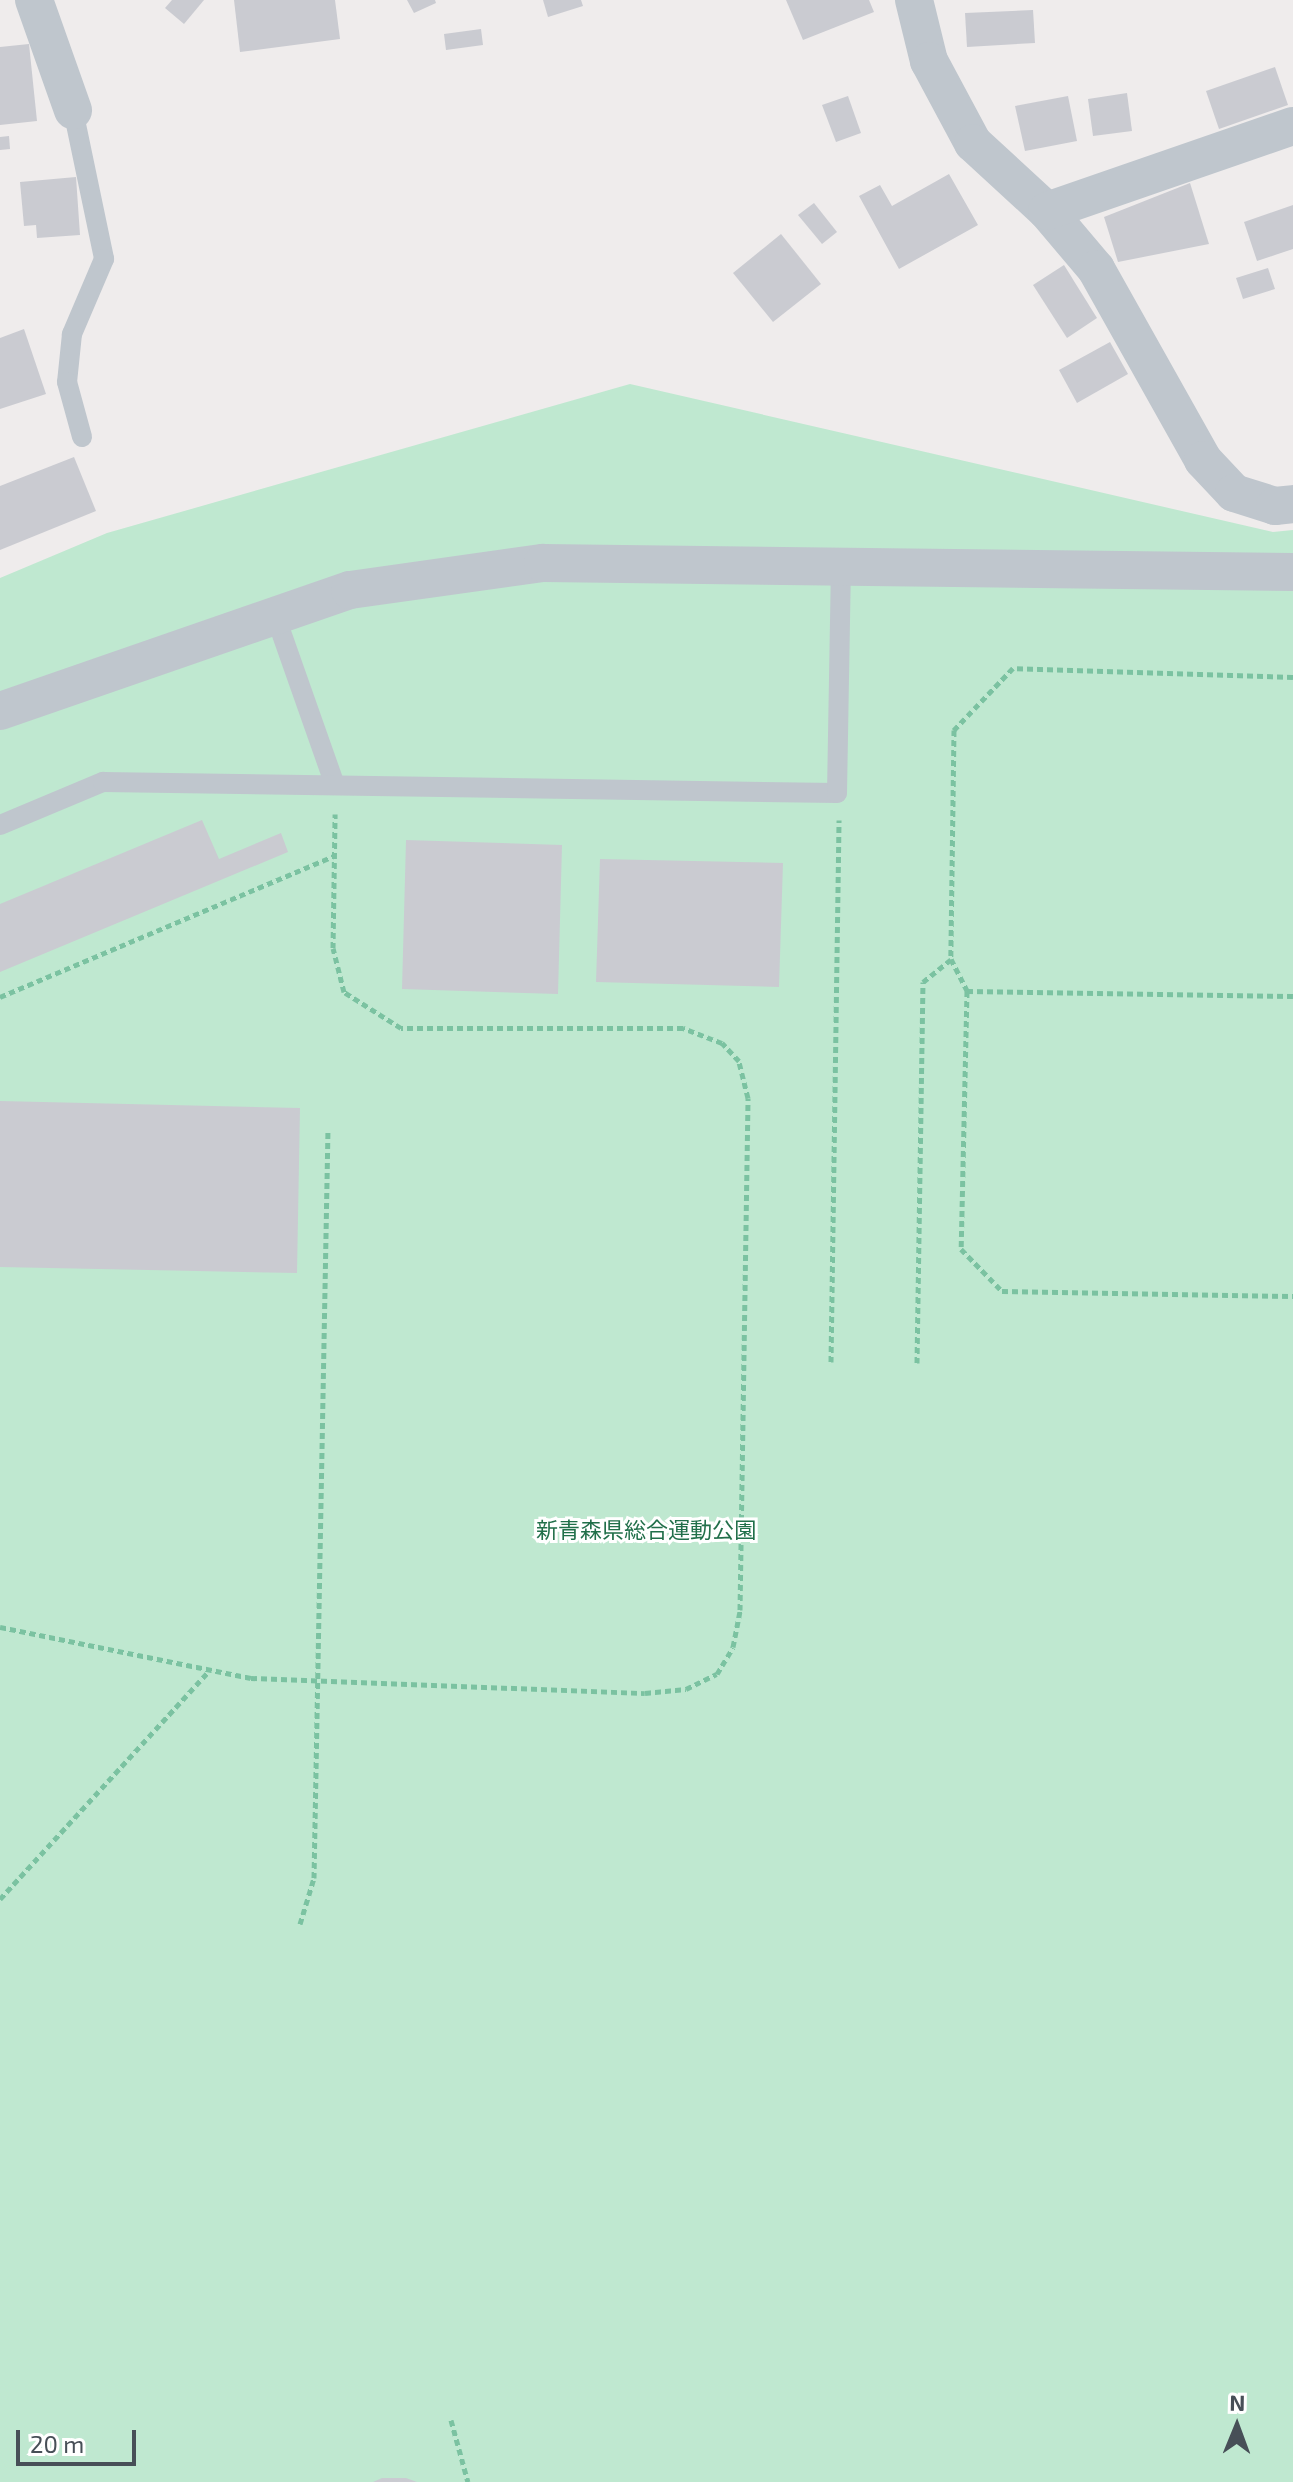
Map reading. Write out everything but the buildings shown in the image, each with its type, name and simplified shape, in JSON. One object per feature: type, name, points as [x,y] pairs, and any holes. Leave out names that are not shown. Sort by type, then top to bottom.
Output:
[{"type":"street","points":[[34,0],[73,110]]},
{"type":"street","points":[[914,0],[929,61],[973,143],[1047,211],[1141,342],[1203,460],[1234,493],[1275,506],[1293,504]]},
{"type":"street","points":[[1047,211],[1293,126]]},
{"type":"street","points":[[0,711],[274,612],[350,590],[543,563],[1293,572]]},
{"type":"lane","points":[[73,110],[104,259],[72,334],[67,382],[82,437]]},
{"type":"lane","points":[[0,825],[103,782],[837,793],[841,566]]},
{"type":"lane","points":[[274,612],[335,785]]},
{"type":"path","points":[[1293,677],[1013,668],[954,730],[951,959],[967,991],[961,1249],[1002,1291],[1293,1296]]},
{"type":"path","points":[[320,808],[351,809]]},
{"type":"path","points":[[0,1627],[211,1670],[313,1680],[686,1689],[717,1674],[733,1647],[740,1610],[748,1098],[739,1061],[722,1043],[683,1028],[401,1028],[344,992],[333,948],[335,809]]},
{"type":"path","points":[[824,818],[839,818],[831,1362]]},
{"type":"path","points":[[0,997],[334,856]]},
{"type":"path","points":[[917,1363],[923,982],[951,959]]},
{"type":"path","points":[[967,991],[1293,996]]},
{"type":"path","points":[[300,1924],[314,1878],[313,1680],[328,1129]]},
{"type":"path","points":[[0,1899],[211,1670]]},
{"type":"path","points":[[451,2420],[468,2482]]},
{"type":"green space","name":"新青森県総合運動公園","points":[[630,384],[1273,532],[1293,530],[1293,2482],[0,2482],[0,578],[107,533]]}]
